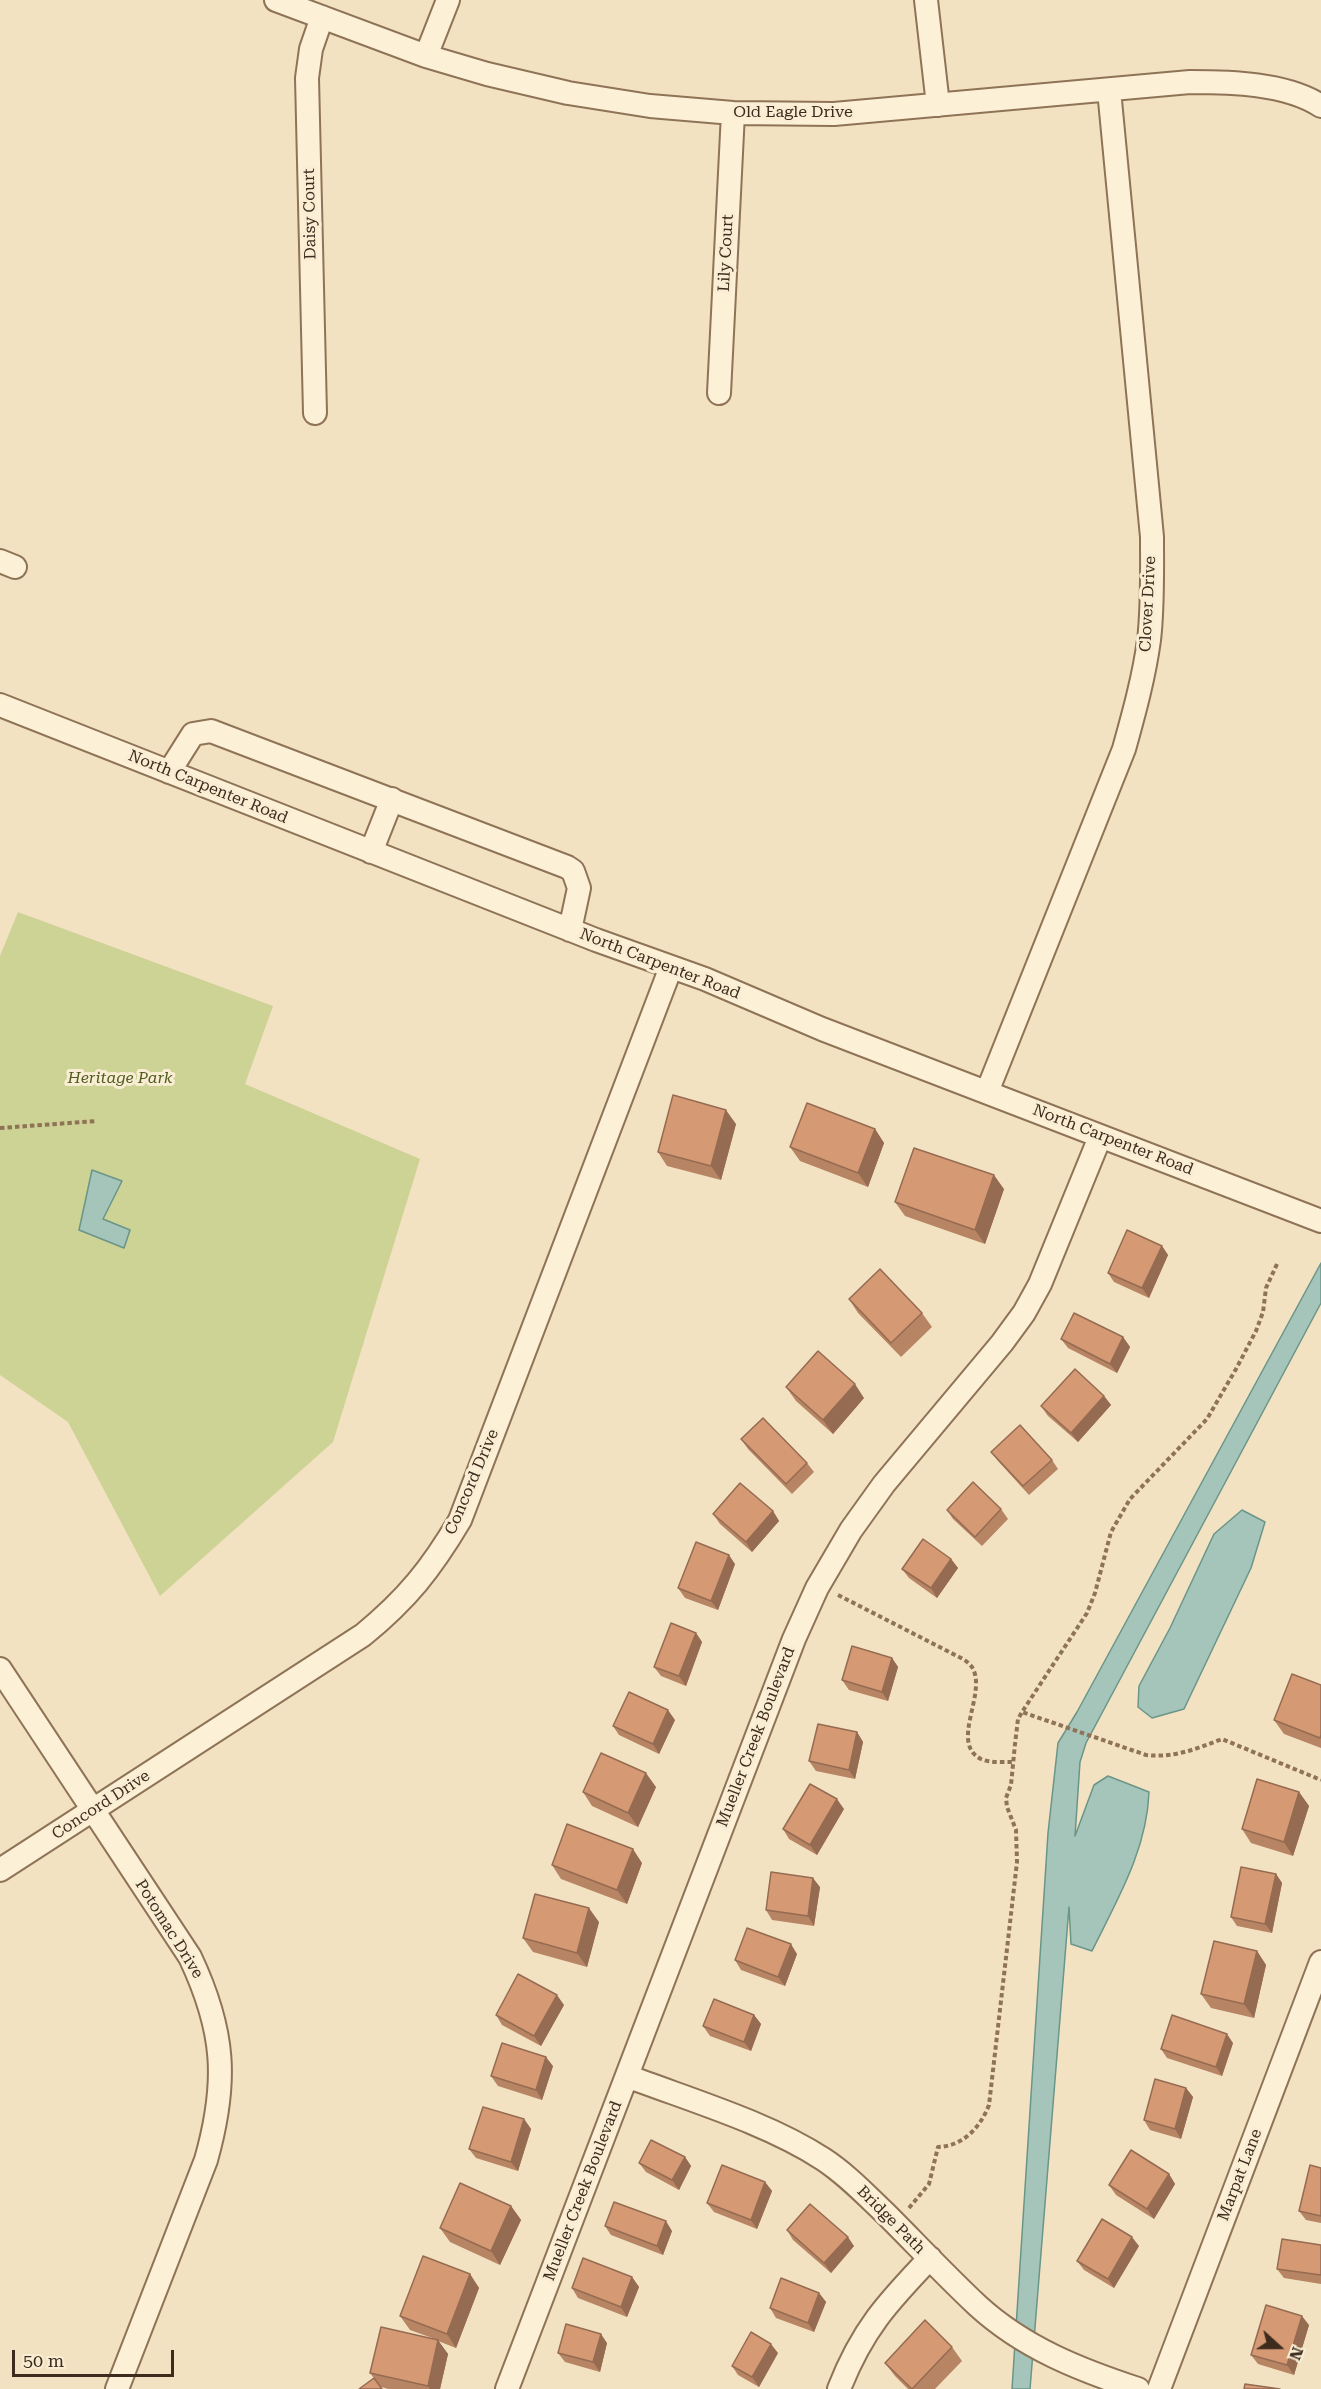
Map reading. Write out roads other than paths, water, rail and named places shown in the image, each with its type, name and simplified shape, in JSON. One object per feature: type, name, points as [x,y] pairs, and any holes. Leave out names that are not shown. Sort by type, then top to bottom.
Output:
[{"type":"street","name":"Old Eagle Drive","points":[[276,0],[426,56],[487,74],[568,93],[650,106],[733,113],[834,114],[1190,82],[1229,82],[1272,88],[1312,100],[1321,106]]},
{"type":"street","points":[[426,56],[448,0]]},
{"type":"street","points":[[926,0],[938,105]]},
{"type":"street","name":"Daisy Court","points":[[315,413],[307,78],[311,49],[322,17]]},
{"type":"street","name":"Clover Drive","points":[[987,1092],[1124,749],[1139,695],[1149,640],[1152,537],[1109,90]]},
{"type":"street","name":"Lily Court","points":[[719,393],[733,113]]},
{"type":"street","name":"North Carpenter Road","points":[[0,705],[570,930],[671,967],[822,1029],[1321,1221]]},
{"type":"street","points":[[169,772],[194,734],[211,731],[392,799],[573,871],[579,888],[570,930]]},
{"type":"street","points":[[371,852],[392,799]]},
{"type":"street","name":"Concord Drive","points":[[0,1870],[363,1635],[417,1586],[439,1556],[460,1520],[671,967]]},
{"type":"street","name":"Mueller Creek Boulevard","points":[[507,2389],[794,1639],[819,1585],[851,1530],[884,1484],[1002,1343],[1024,1313],[1040,1284],[1100,1137]]},
{"type":"street","name":"Potomac Drive","points":[[0,1669],[190,1957],[204,1987],[215,2020],[220,2053],[221,2086],[216,2124],[206,2160],[117,2389]]},
{"type":"street","name":"Marpat Lane","points":[[1159,2389],[1321,1962]]},
{"type":"street","name":"Bridge Path","points":[[627,2076],[793,2141],[824,2160],[853,2182],[980,2307],[1013,2333],[1087,2372],[1138,2389]]},
{"type":"street","points":[[839,2389],[850,2360],[867,2330],[891,2299],[930,2258]]},
{"type":"water","points":[[92,1170],[122,1181],[103,1219],[130,1230],[124,1248],[79,1230]]},
{"type":"water","points":[[1321,1263],[1321,1303],[1086,1743],[1080,1762],[1075,1836],[1094,1785],[1108,1776],[1149,1792],[1147,1813],[1137,1854],[1092,1951],[1071,1944],[1069,1907],[1030,2389],[1012,2389],[1048,1833],[1058,1743]]},
{"type":"water","points":[[1242,1510],[1265,1522],[1251,1568],[1184,1709],[1152,1718],[1138,1707],[1139,1686],[1170,1628],[1214,1534]]},
{"type":"park label","name":"Heritage Park","points":[[120,1078]]}]
